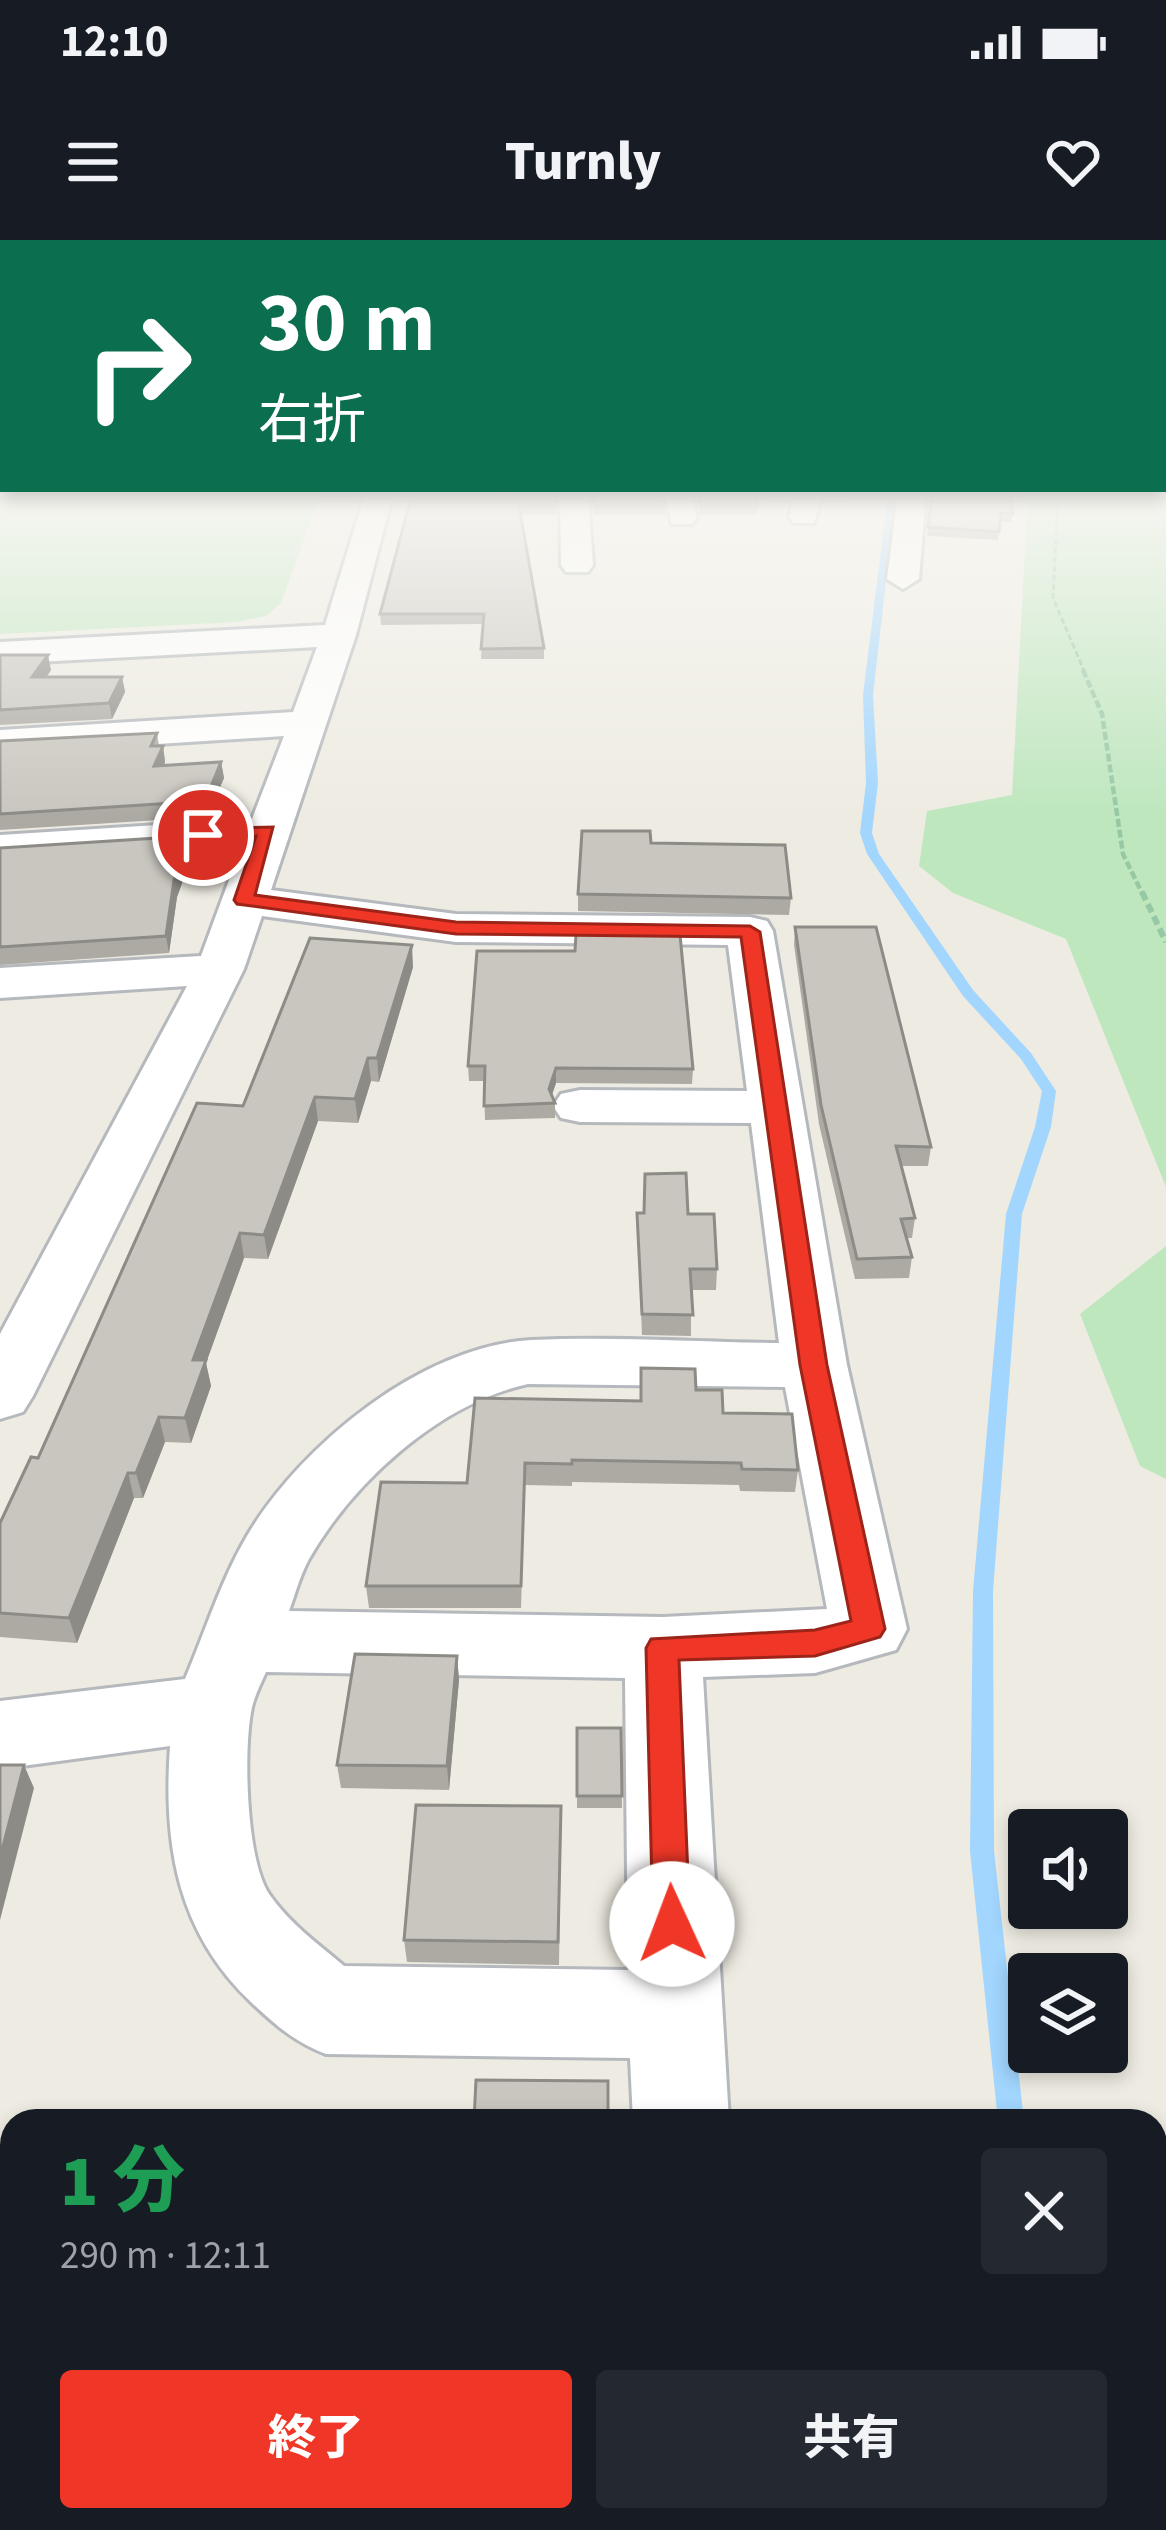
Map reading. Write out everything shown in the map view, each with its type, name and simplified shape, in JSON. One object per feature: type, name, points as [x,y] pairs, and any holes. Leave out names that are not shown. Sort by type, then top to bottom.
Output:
[{"type":"street","points":[[0,1396],[220,969],[349,601]]},
{"type":"street","points":[[0,652],[339,635]]},
{"type":"street","points":[[0,742],[305,723]]},
{"type":"street","points":[[0,848],[267,830]]},
{"type":"street","points":[[0,1735],[226,1674],[815,1643],[869,1629],[814,1365],[772,1107],[750,932],[456,928],[244,900]]},
{"type":"street","points":[[0,982],[220,969]]},
{"type":"street","points":[[580,1106],[772,1107]]},
{"type":"street","points":[[675,2015],[326,2010],[255,1946],[234,1917],[207,1840],[226,1674],[274,1551],[336,1470],[392,1424],[475,1373],[528,1362],[814,1365]]},
{"type":"street","points":[[662,1648],[679,2109]]},
{"type":"path","points":[[1053,601],[1102,714],[1123,854],[1166,943]]},
{"type":"green space","points":[[0,601],[282,601],[266,616],[236,622],[0,634]]},
{"type":"green space","points":[[1022,601],[1166,601],[1166,1187],[1066,939],[953,893],[919,866],[927,811],[1012,795]]},
{"type":"green space","points":[[1166,1246],[1166,1479],[1140,1466],[1080,1314]]},
{"type":"building","points":[[384,601],[536,601],[544,648],[481,649],[484,614],[380,614]]},
{"type":"building","points":[[0,655],[48,655],[32,677],[122,677],[109,703],[0,710]]},
{"type":"building","points":[[157,733],[151,746],[163,746],[154,766],[221,762],[205,801],[0,814],[0,741]]},
{"type":"building","points":[[582,831],[650,831],[651,843],[785,845],[791,898],[578,894]]},
{"type":"building","points":[[190,836],[174,880],[166,936],[0,947],[0,848]]},
{"type":"building","points":[[795,927],[876,927],[931,1147],[896,1146],[915,1218],[901,1219],[912,1257],[857,1259],[821,1105]]},
{"type":"building","points":[[576,934],[680,935],[693,1069],[556,1068],[549,1089],[555,1103],[484,1106],[485,1066],[468,1066],[477,951],[575,951]]},
{"type":"building","points":[[310,938],[412,945],[377,1058],[368,1058],[355,1099],[315,1097],[264,1235],[240,1233],[193,1360],[206,1360],[185,1418],[159,1417],[136,1473],[128,1473],[69,1618],[0,1613],[0,1523],[31,1457],[38,1458],[197,1103],[243,1106]]},
{"type":"building","points":[[686,1173],[688,1214],[714,1214],[717,1269],[690,1269],[693,1315],[642,1314],[637,1213],[644,1213],[645,1174]]},
{"type":"building","points":[[641,1368],[695,1369],[696,1390],[722,1390],[723,1413],[792,1414],[798,1470],[742,1469],[741,1463],[525,1463],[521,1586],[366,1586],[381,1482],[467,1483],[475,1398],[641,1401]]},
{"type":"building","points":[[355,1654],[457,1656],[447,1766],[337,1765]]},
{"type":"building","points":[[577,1728],[621,1728],[622,1796],[577,1796]]},
{"type":"building","points":[[0,1765],[24,1765],[0,1858]]},
{"type":"building","points":[[416,1805],[561,1806],[558,1942],[404,1940]]},
{"type":"building","points":[[476,2080],[608,2081],[608,2109],[475,2109]]},
{"type":"waterway","points":[[879,601],[868,695],[872,783],[866,833],[873,854],[968,993],[1026,1056],[1049,1091],[1043,1127],[1014,1214],[983,1591],[982,1851],[1010,2109]]},
{"type":"route","points":[[203,835],[267,830],[244,900],[456,928],[750,932],[772,1107],[814,1365],[869,1629],[815,1643],[662,1648],[672,1924]]}]
